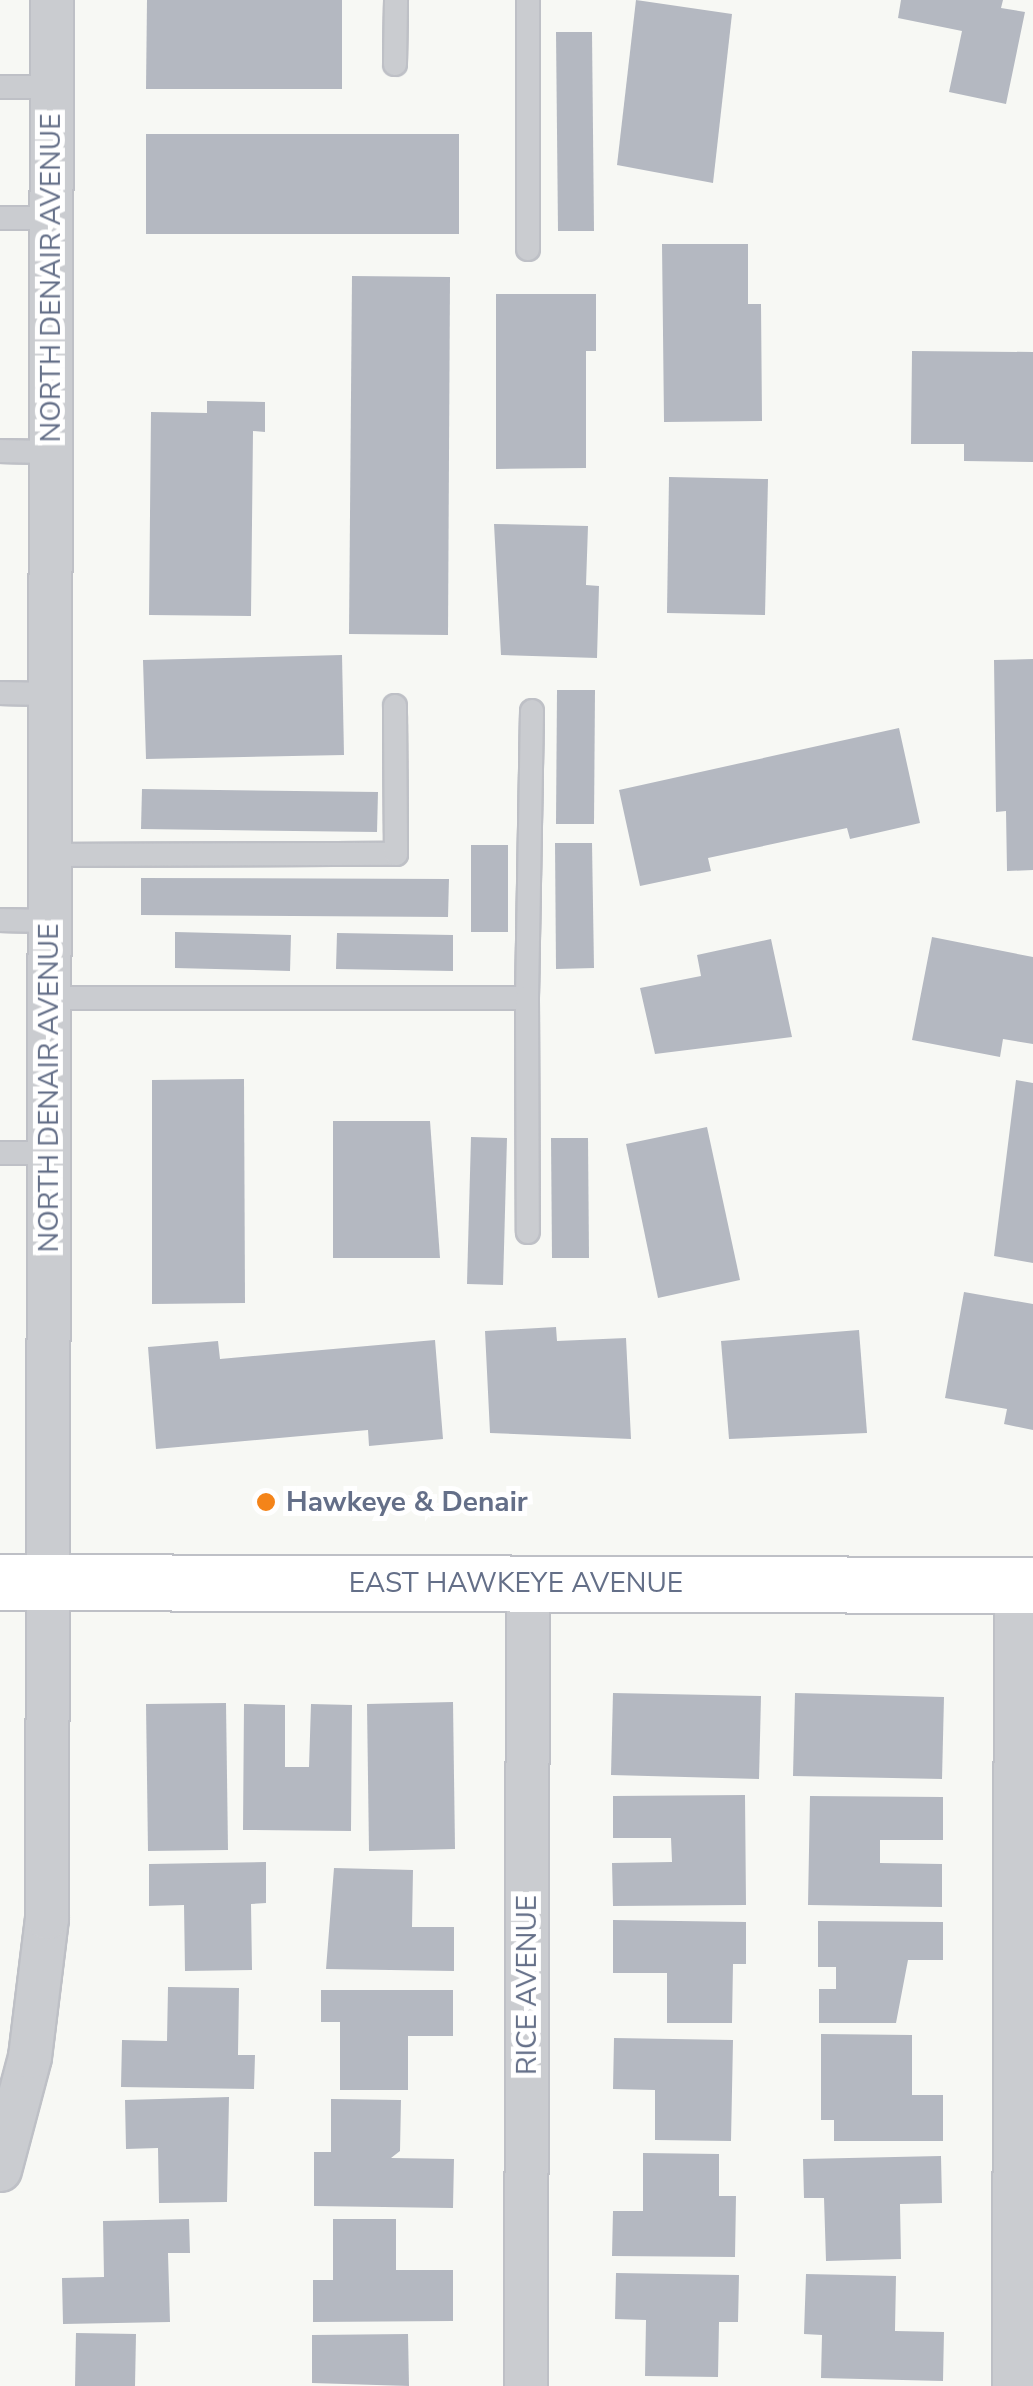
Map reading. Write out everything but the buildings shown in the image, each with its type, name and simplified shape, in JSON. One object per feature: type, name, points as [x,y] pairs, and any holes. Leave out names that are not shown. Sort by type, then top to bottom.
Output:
[{"type":"street","name":"NORTH DENAIR AVENUE","points":[[0,2170],[30,2057],[47,1918],[24,1582],[49,1153],[52,0]]},
{"type":"street","name":"EAST HAWKEYE AVENUE","points":[[24,1582],[1025,1585]]},
{"type":"street","name":"RICE AVENUE","points":[[526,2386],[528,1584]]},
{"type":"street","points":[[1014,2386],[1025,1585]]},
{"type":"lane","points":[[395,64],[396,0]]},
{"type":"lane","points":[[528,0],[528,249]]},
{"type":"lane","points":[[0,87],[52,87]]},
{"type":"lane","points":[[0,218],[50,218]]},
{"type":"lane","points":[[0,451],[50,452]]},
{"type":"lane","points":[[0,694],[49,694]]},
{"type":"lane","points":[[49,855],[396,854],[395,706]]},
{"type":"lane","points":[[528,1232],[526,998],[532,711]]},
{"type":"lane","points":[[0,920],[49,921]]},
{"type":"lane","points":[[49,998],[526,998]]},
{"type":"lane","points":[[0,1153],[49,1153]]},
{"type":"place","name":"Hawkeye & Denair","points":[[266,1502]]}]
